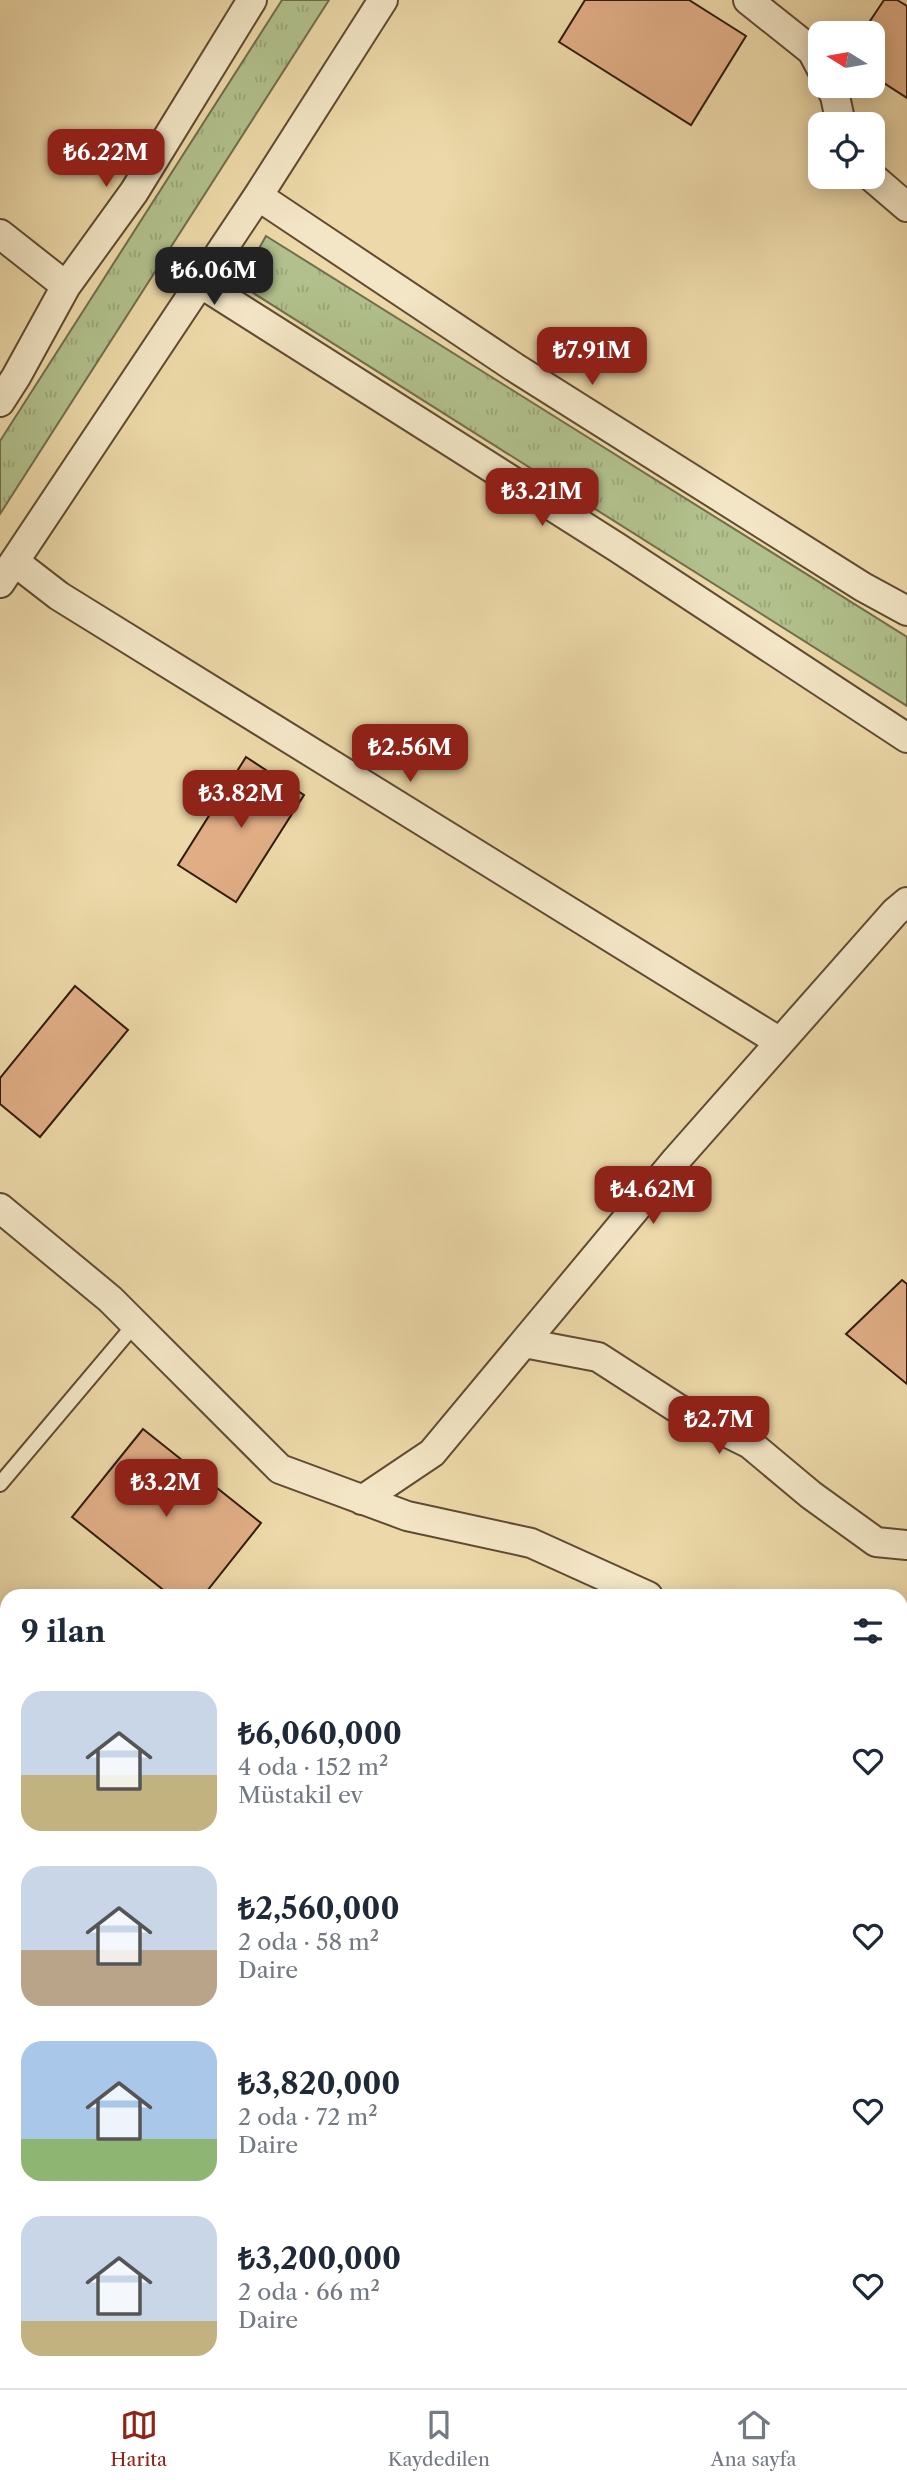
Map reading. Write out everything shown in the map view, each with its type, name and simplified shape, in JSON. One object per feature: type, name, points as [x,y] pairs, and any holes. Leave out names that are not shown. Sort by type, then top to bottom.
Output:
[{"type":"street","points":[[0,402],[66,286],[134,192],[252,0]]},
{"type":"street","points":[[383,0],[258,196],[7,573],[71,603],[780,1042]]},
{"type":"street","points":[[748,0],[808,48]]},
{"type":"street","points":[[885,188],[907,207]]},
{"type":"street","points":[[258,196],[514,367],[863,587],[907,611]]},
{"type":"street","points":[[0,234],[66,286]]},
{"type":"street","points":[[200,283],[618,548],[907,738]]},
{"type":"street","points":[[362,1500],[432,1453],[676,1160],[895,912],[907,902]]},
{"type":"street","points":[[0,1208],[110,1299],[280,1469],[407,1516],[531,1543],[633,1589]]},
{"type":"street","points":[[524,1343],[598,1357],[677,1408],[750,1444],[811,1495],[876,1542],[907,1545]]},
{"type":"lane","points":[[0,1484],[135,1324]]},
{"type":"green space","points":[[282,0],[329,0],[0,514],[0,441]]},
{"type":"green space","points":[[266,236],[907,637],[907,706],[239,284]]},
{"type":"building","points":[[585,0],[689,0],[746,36],[691,125],[559,42]]},
{"type":"building","points":[[884,0],[897,0],[907,6],[907,98],[886,84],[886,21],[870,21]]},
{"type":"building","points":[[246,757],[304,795],[236,902],[178,865]]},
{"type":"building","points":[[75,986],[128,1030],[40,1137],[0,1104],[0,1078]]},
{"type":"building","points":[[902,1280],[907,1284],[907,1384],[846,1334]]},
{"type":"building","points":[[143,1429],[261,1523],[209,1589],[162,1589],[72,1517]]}]
